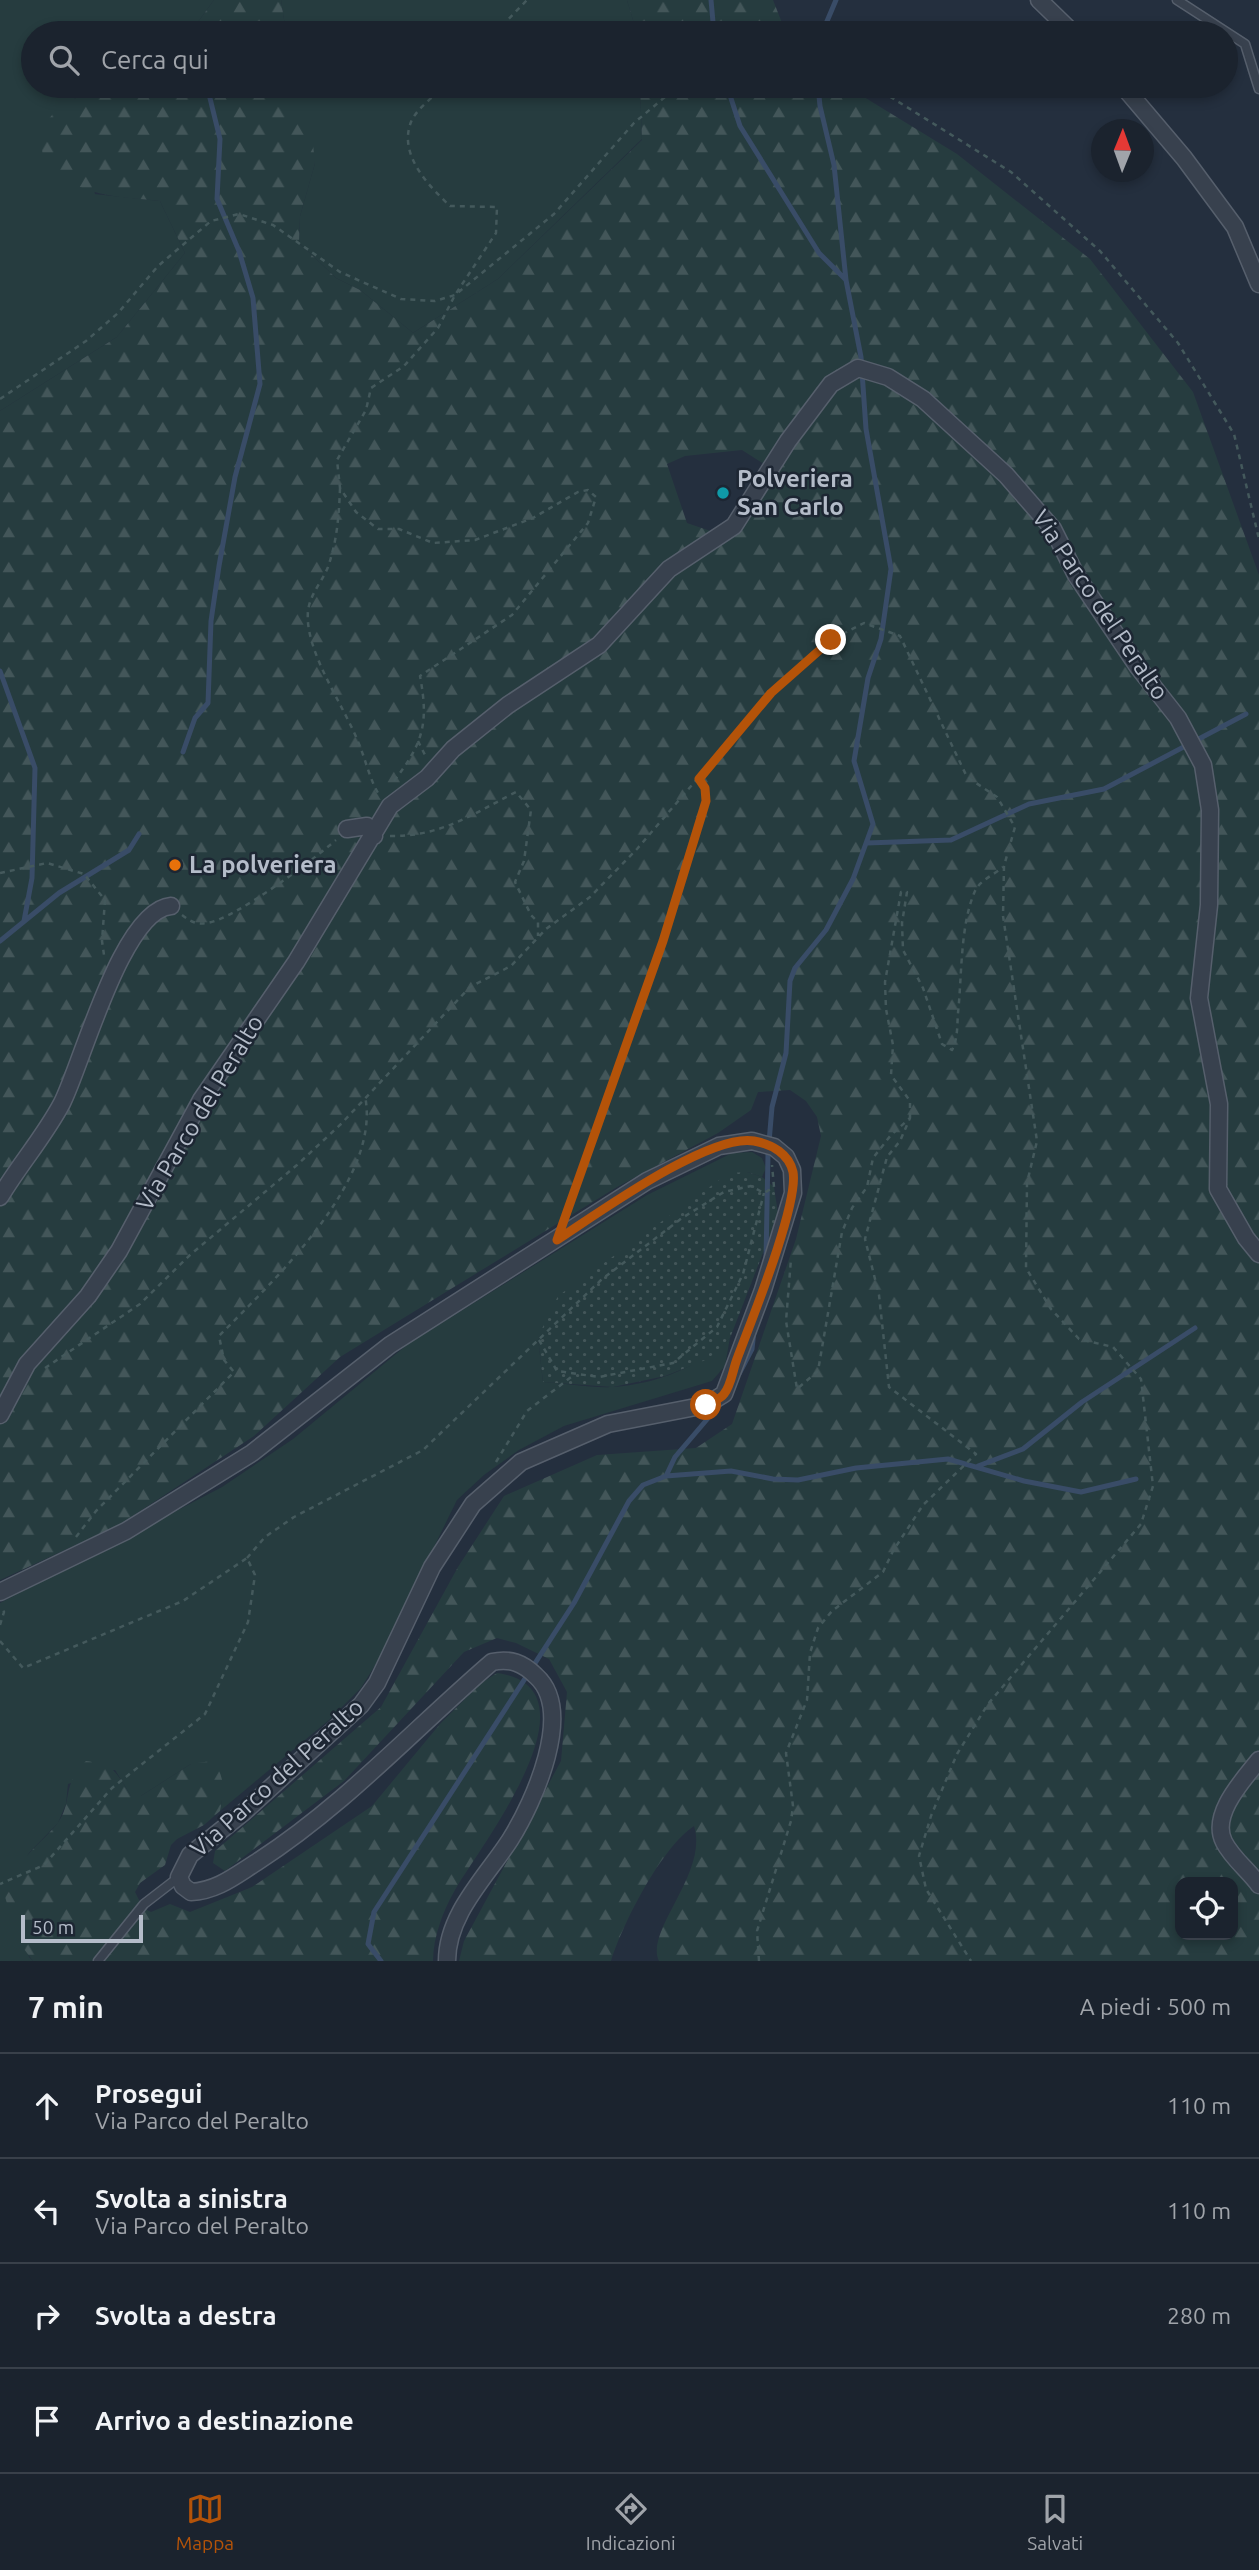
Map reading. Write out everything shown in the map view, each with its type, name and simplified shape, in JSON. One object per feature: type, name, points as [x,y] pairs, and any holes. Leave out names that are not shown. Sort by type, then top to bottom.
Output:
[{"type":"street","points":[[1040,0],[1061,21]]},
{"type":"street","points":[[1133,98],[1184,158],[1235,227],[1259,284]]},
{"type":"street","name":"Via Parco del Peralto","points":[[0,1415],[8,1381],[88,1296],[119,1251],[201,1100],[296,962],[390,806],[428,778],[453,749],[508,705],[599,645],[669,569],[734,526],[788,442],[831,384],[858,368],[888,377],[923,399],[1006,475],[1053,529],[1076,575],[1138,667],[1178,718],[1203,765],[1210,810],[1209,905],[1199,998],[1219,1104],[1218,1189],[1246,1238],[1259,1254]]},
{"type":"street","points":[[347,829],[366,826],[374,836]]},
{"type":"street","points":[[0,1197],[35,1161],[62,1102],[109,981],[130,942],[157,912],[171,906]]},
{"type":"street","points":[[0,1592],[126,1531],[252,1453],[390,1345],[647,1181],[719,1146],[752,1140],[774,1147]]},
{"type":"street","name":"Via Parco del Peralto","points":[[447,1961],[447,1942],[459,1915],[512,1837],[546,1760],[554,1717],[553,1704],[547,1690],[530,1670],[505,1659],[492,1662],[373,1773],[294,1838],[218,1887],[205,1892],[191,1892],[183,1886],[179,1877],[190,1855],[244,1812],[361,1705],[377,1683],[432,1567],[473,1504],[521,1462],[608,1424],[706,1405],[724,1394],[763,1290],[793,1193],[792,1170],[786,1157],[774,1147]]},
{"type":"street","points":[[1259,1760],[1225,1809],[1220,1826],[1224,1842],[1259,1885]]},
{"type":"lane","points":[[1177,0],[1209,21]]},
{"type":"lane","points":[[1238,39],[1245,44],[1259,89]]},
{"type":"lane","points":[[98,1961],[149,1899],[179,1877]]},
{"type":"path","points":[[507,21],[527,0]]},
{"type":"path","points":[[381,799],[369,776],[360,744],[342,707],[332,694],[311,633],[308,611],[328,566],[339,527],[340,488],[337,460],[366,411],[371,388],[404,366],[438,328],[454,295],[496,233],[497,207],[450,206],[426,183],[408,146],[411,121],[433,98]]},
{"type":"path","points":[[0,399],[86,341],[118,313],[158,266],[211,221],[239,214],[274,225],[340,272],[401,299],[435,302],[454,295],[554,214],[634,123],[664,98]]},
{"type":"path","points":[[892,98],[1011,173],[1100,251],[1178,344],[1234,434],[1259,539]]},
{"type":"path","points":[[340,488],[356,512],[378,529],[399,529],[433,543],[475,540],[533,519],[578,492],[588,490],[596,497],[588,523],[512,615],[420,676],[426,710],[418,741]]},
{"type":"path","points":[[8,1381],[58,1362],[141,1304],[190,1255],[306,1157],[470,987],[511,966],[538,936],[590,897],[699,779],[771,693],[831,640],[864,622],[900,636],[967,777],[997,797],[1015,827],[1004,866],[1003,916],[1037,1141],[1027,1182],[1026,1268],[1051,1309],[1079,1339],[1113,1347],[1141,1380],[1153,1486],[1141,1524],[988,1704],[957,1754],[930,1816],[919,1856],[926,1889],[971,1961]]},
{"type":"path","points":[[566,1213],[675,903],[706,801],[705,788],[699,779]]},
{"type":"path","points":[[374,836],[418,836],[443,829],[516,792],[531,810],[524,861],[515,882],[531,915],[538,922],[538,936]]},
{"type":"path","points":[[171,906],[191,922],[214,921],[307,864],[347,829]]},
{"type":"path","points":[[0,873],[47,863],[84,874],[104,900],[102,941],[109,981]]},
{"type":"path","points":[[759,1961],[757,1931],[791,1821],[793,1806],[786,1753],[807,1700],[810,1653],[818,1628],[832,1611],[883,1572],[893,1551],[923,1505],[976,1454],[889,1387],[884,1363],[880,1295],[865,1239],[887,1157],[901,1141],[910,1118],[909,1101],[891,1075],[893,1045],[885,1001],[885,982],[901,892],[907,892],[902,923],[906,960],[923,988],[942,1044],[952,1049],[957,1041],[962,996],[963,934],[975,892],[984,880],[1004,866]]},
{"type":"path","points":[[71,1544],[96,1511],[234,1372],[223,1360],[219,1336],[290,1263],[334,1205],[363,1150],[368,1108],[365,1096]]},
{"type":"path","points":[[791,1255],[791,1284],[786,1321],[797,1389],[818,1371],[836,1256],[852,1208],[867,1187],[873,1158],[891,1135],[910,1118]]},
{"type":"path","points":[[539,1340],[557,1371],[599,1377],[673,1363],[717,1327],[743,1274],[764,1193],[774,1187],[774,1147]]},
{"type":"path","points":[[0,1641],[23,1668],[183,1601],[247,1558],[265,1536],[293,1517],[423,1450],[590,1290],[682,1218],[723,1192],[751,1186],[764,1193]]},
{"type":"path","points":[[498,1458],[527,1411],[575,1374]]},
{"type":"path","points":[[0,1884],[44,1865],[112,1788],[205,1714],[248,1622],[255,1575],[247,1558]]},
{"type":"path","points":[[0,1600],[4,1612],[0,1625]]},
{"type":"green space","points":[[0,0],[214,0],[199,21],[21,21],[21,98],[76,98],[74,99],[95,194],[160,201],[185,253],[117,337],[0,411]]},
{"type":"green space","points":[[214,0],[281,0],[284,21],[199,21]]},
{"type":"green space","points":[[281,0],[627,0],[633,21],[284,21]]},
{"type":"green space","points":[[627,0],[773,0],[781,21],[633,21]]},
{"type":"green space","points":[[77,98],[285,98],[312,135],[315,163],[300,216],[299,243],[336,278],[360,290],[413,333],[498,279],[642,140],[640,98],[866,98],[957,154],[1090,259],[1193,392],[1259,575],[1259,1961],[659,1961],[657,1949],[660,1934],[693,1863],[696,1844],[694,1826],[681,1837],[656,1868],[624,1927],[611,1961],[459,1961],[464,1941],[561,1761],[567,1692],[549,1659],[516,1643],[497,1638],[464,1652],[344,1781],[225,1871],[213,1863],[215,1851],[381,1707],[458,1567],[504,1496],[597,1455],[696,1448],[732,1424],[796,1239],[821,1136],[817,1117],[806,1101],[790,1090],[758,1092],[751,1110],[718,1133],[617,1187],[340,1357],[254,1436],[119,1525],[0,1580],[0,411],[117,337],[185,253],[160,201],[100,194],[75,185],[46,168],[41,140],[43,129],[56,111]],"holes":[[[742,450],[778,473],[731,538],[687,523],[667,464],[685,456]]]},
{"type":"green space","points":[[283,98],[640,98],[642,139],[498,279],[413,333],[360,290],[336,278],[299,243],[300,216],[315,163]]},
{"type":"green space","points":[[752,1152],[762,1158],[766,1168],[762,1177],[747,1172],[538,1337],[543,1382],[604,1387],[661,1378],[705,1357],[730,1338],[725,1366],[712,1381],[564,1426],[519,1450],[484,1475],[457,1500],[379,1659],[361,1688],[329,1720],[220,1811],[222,1800],[191,1764],[141,1796],[131,1796],[115,1770],[68,1784],[66,1804],[58,1823],[29,1853],[14,1880],[29,1957],[33,1961],[0,1961],[0,1603],[222,1487],[293,1439],[408,1344],[647,1195],[732,1153]]},
{"type":"green space","points":[[747,1172],[762,1177],[774,1187],[778,1214],[730,1338],[708,1359],[665,1376],[613,1387],[543,1382],[538,1337],[558,1296],[729,1173]]},
{"type":"green space","points":[[497,1673],[527,1685],[539,1707],[538,1737],[526,1771],[507,1807],[446,1907],[437,1934],[433,1961],[33,1961],[18,1941],[1,1883],[14,1880],[27,1856],[57,1824],[65,1808],[73,1779],[86,1761],[114,1771],[131,1796],[141,1796],[191,1764],[211,1761],[216,1766],[223,1784],[220,1811],[204,1825],[177,1839],[171,1845],[165,1865],[140,1883],[135,1892],[143,1908],[151,1912],[170,1904],[190,1912],[252,1887],[372,1806],[440,1724],[480,1684]]},
{"type":"waterway","points":[[711,0],[713,21]]},
{"type":"waterway","points":[[827,21],[836,0]]},
{"type":"waterway","points":[[183,752],[195,718],[208,703],[211,621],[219,566],[235,477],[260,384],[253,298],[239,251],[217,199],[220,139],[210,98]]},
{"type":"waterway","points":[[731,98],[740,126],[819,253],[846,280]]},
{"type":"waterway","points":[[766,1259],[768,1154],[772,1107],[786,1053],[790,981],[795,968],[826,930],[853,879],[873,824],[854,761],[868,678],[881,639],[891,569],[866,429],[861,357],[846,280],[834,165],[819,98]]},
{"type":"waterway","points":[[0,671],[35,768],[32,878],[24,921]]},
{"type":"waterway","points":[[867,843],[951,840],[1029,804],[1104,789],[1246,714]]},
{"type":"waterway","points":[[0,941],[59,893],[129,850],[139,834]]},
{"type":"waterway","points":[[978,1466],[1023,1449],[1082,1402],[1195,1328]]},
{"type":"waterway","points":[[739,1374],[752,1349],[754,1331]]},
{"type":"waterway","points":[[666,1476],[675,1457],[721,1403]]},
{"type":"waterway","points":[[381,1961],[368,1944],[374,1912],[574,1603],[629,1501],[643,1485],[666,1476],[731,1471],[773,1479],[798,1480],[856,1468],[948,1459],[1024,1481],[1081,1492],[1136,1479]]},
{"type":"place","name":"Polveriera San Carlo","points":[[723,493]]},
{"type":"place","name":"La polveriera","points":[[175,865]]},
{"type":"route","points":[[706,1405],[724,1394],[763,1290],[793,1193],[792,1170],[786,1157],[774,1147],[752,1140],[719,1146],[647,1181],[557,1240],[663,941],[706,801],[705,788],[699,779],[771,693],[831,640]]}]
